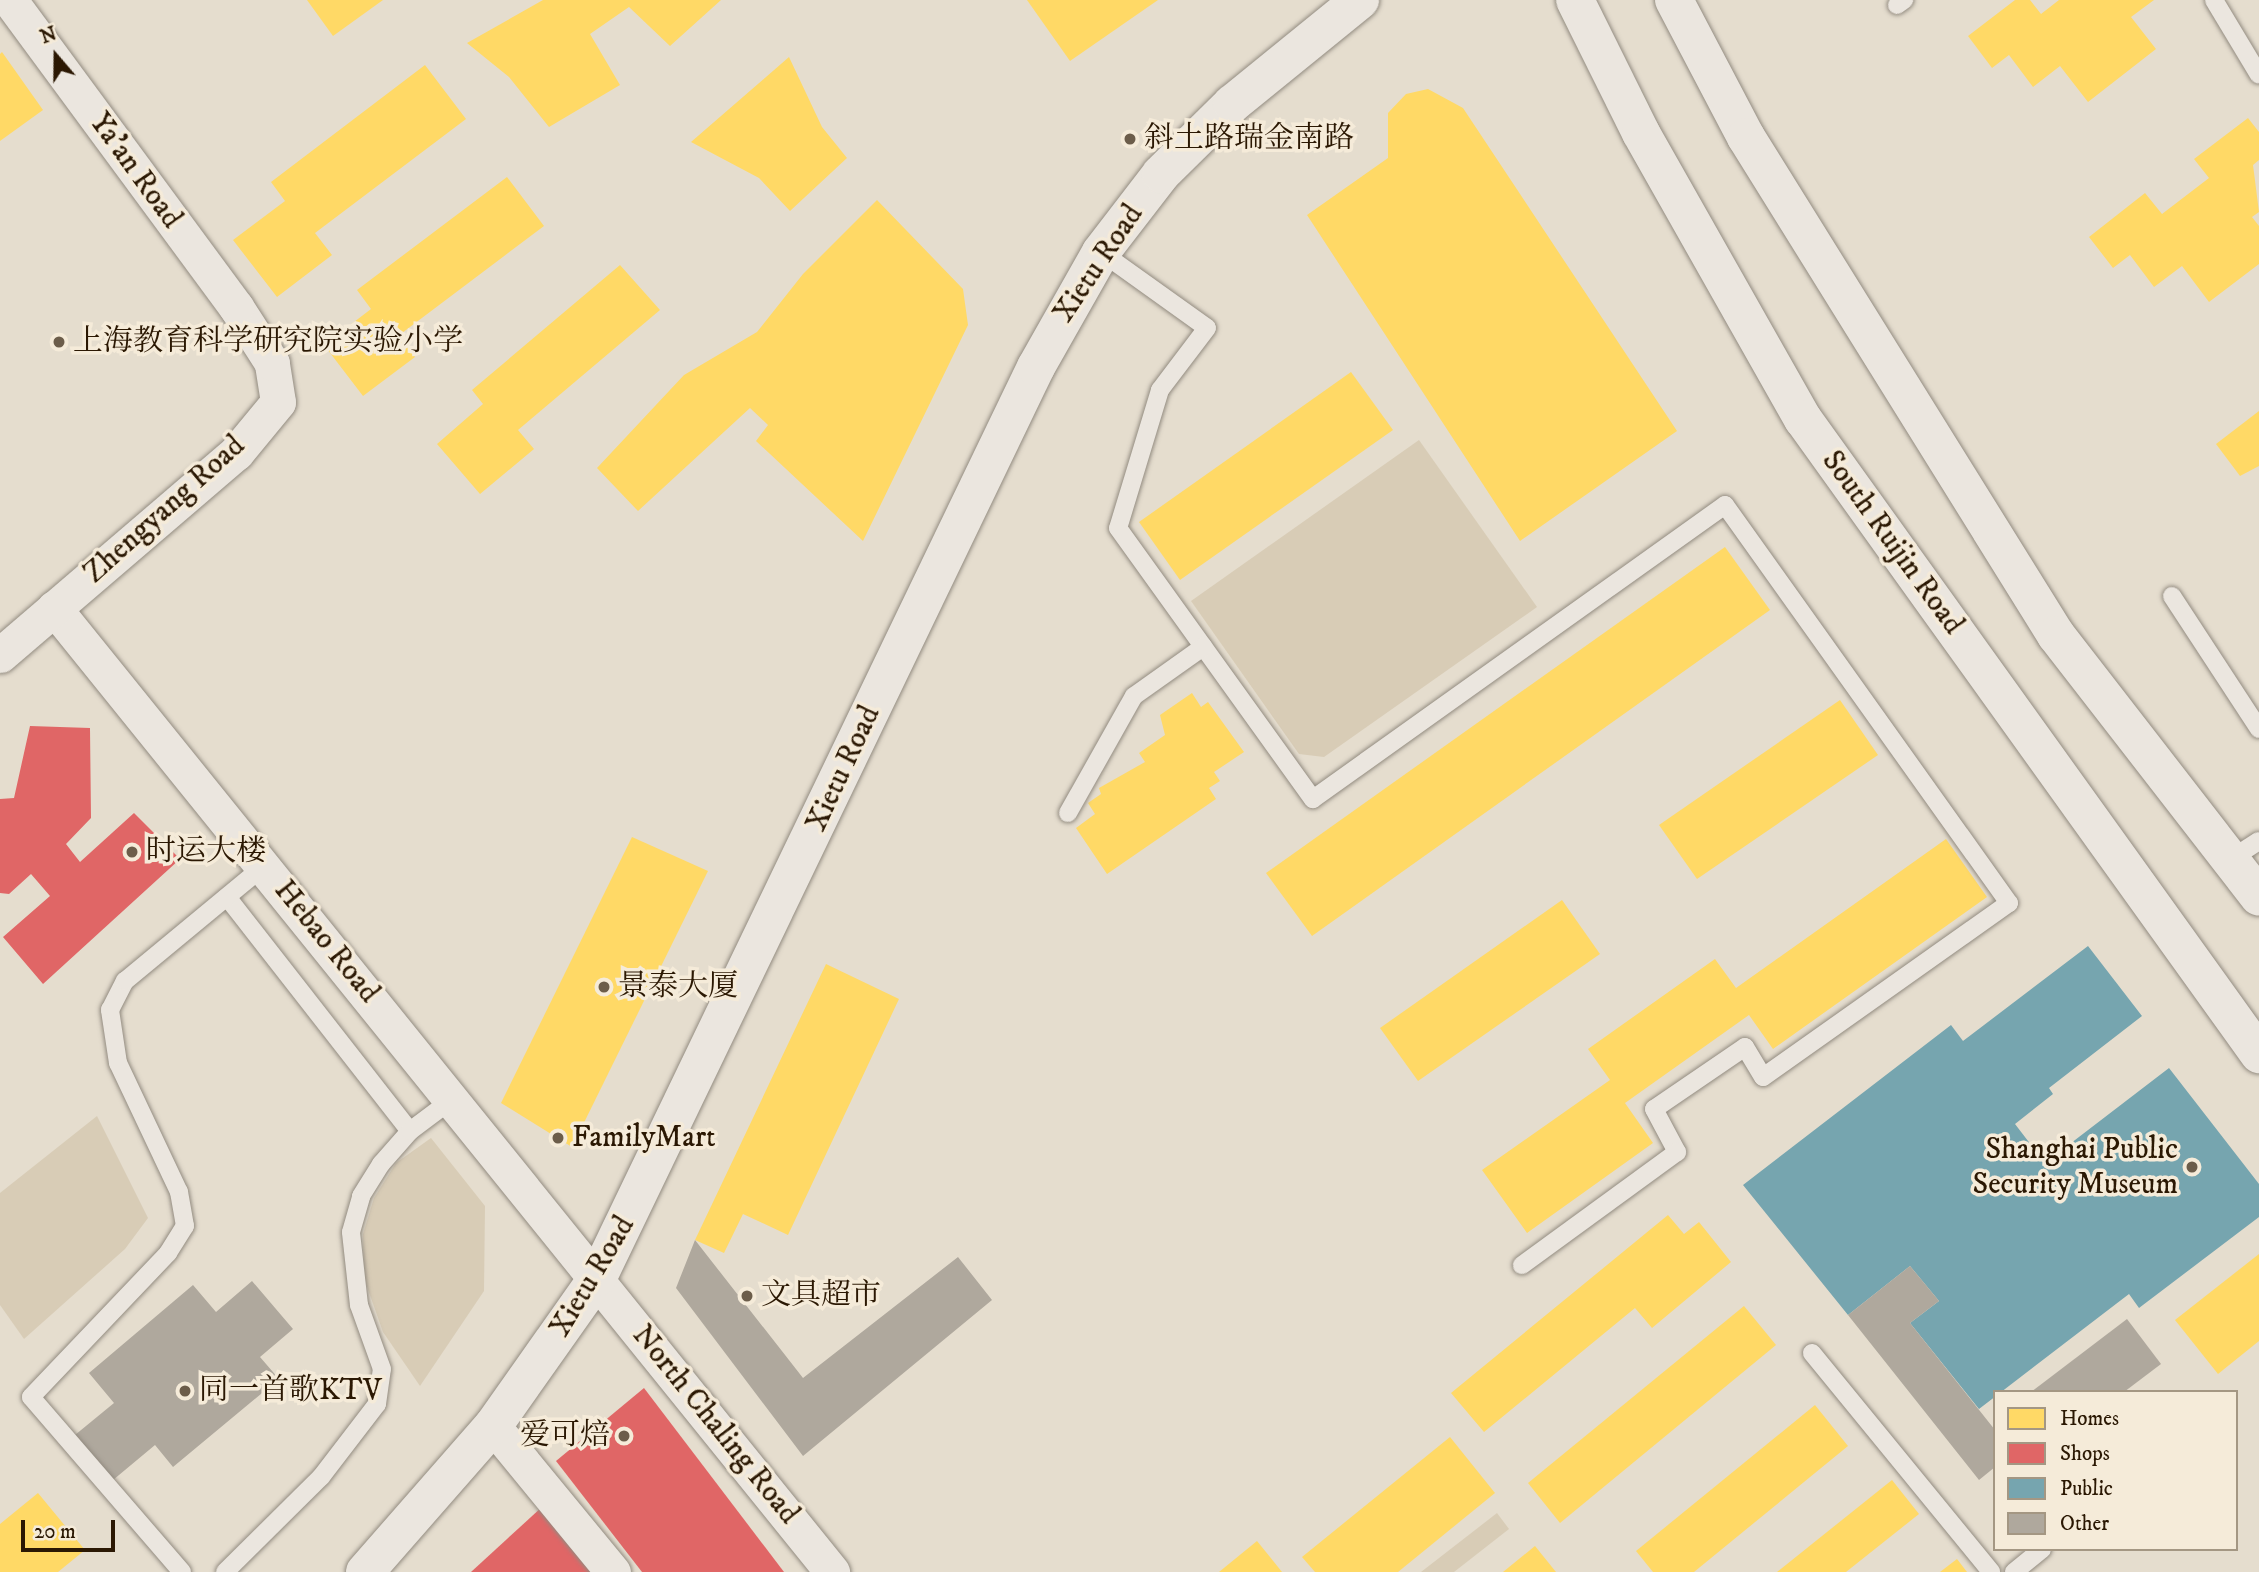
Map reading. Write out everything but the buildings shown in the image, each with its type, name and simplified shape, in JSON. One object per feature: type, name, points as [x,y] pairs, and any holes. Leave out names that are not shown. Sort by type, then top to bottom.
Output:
[{"type":"main road","name":"Xietu Road","points":[[365,1572],[493,1426],[598,1277],[1036,367],[1101,251],[1161,174],[1232,104],[1360,0]]},
{"type":"main road","name":"South Ruijin Road","points":[[1575,0],[1641,133],[1803,419],[2259,1054]]},
{"type":"main road","points":[[1674,0],[1746,137],[2056,635],[2245,850],[2259,897]]},
{"type":"street","name":"Ya'an Road","points":[[10,0],[236,307]]},
{"type":"street","name":"Zhengyang Road","points":[[0,655],[236,453],[278,401],[272,363],[236,307]]},
{"type":"street","name":"Hebao Road","points":[[54,608],[598,1277]]},
{"type":"street","name":"North Chaling Road","points":[[598,1277],[832,1572]]},
{"type":"street","points":[[493,1426],[613,1572]]},
{"type":"lane","points":[[2214,0],[2259,75]]},
{"type":"lane","points":[[1101,251],[1207,328],[1160,390],[1118,528],[1313,799],[1726,505],[2009,903],[1763,1077],[1745,1047],[1654,1109],[1677,1152],[1522,1265]]},
{"type":"lane","points":[[2172,596],[2259,729]]},
{"type":"lane","points":[[1068,813],[1134,696],[1203,647]]},
{"type":"lane","points":[[182,1572],[30,1397],[168,1253],[185,1226],[178,1192],[118,1063],[110,1010],[125,981],[264,866]]},
{"type":"lane","points":[[227,897],[410,1130]]},
{"type":"lane","points":[[225,1572],[321,1477],[377,1404],[382,1369],[359,1305],[351,1232],[361,1196],[410,1130],[454,1098]]},
{"type":"lane","points":[[1812,1353],[1991,1572]]},
{"type":"lane","points":[[2014,1572],[2040,1551]]},
{"type":"shaded area","points":[[1419,440],[1537,607],[1324,757],[1299,754],[1191,601]]},
{"type":"shaded area","points":[[97,1116],[148,1218],[125,1249],[24,1339],[0,1305],[0,1193]]},
{"type":"shaded area","points":[[431,1138],[485,1206],[484,1291],[420,1386],[383,1332],[364,1278],[363,1234],[374,1198],[396,1163]]},
{"type":"shaded area","points":[[1497,1513],[1509,1529],[1454,1572],[1421,1572]]},
{"type":"place","name":"斜土路瑞金南路","points":[[1130,139]]},
{"type":"place","name":"上海教育科学研究院实验小学","points":[[59,342]]},
{"type":"place","name":"时运大楼","points":[[132,852]]},
{"type":"place","name":"景泰大厦","points":[[604,987]]},
{"type":"place","name":"FamilyMart","points":[[558,1138]]},
{"type":"place","name":"Shanghai Public Security Museum","points":[[2192,1167]]},
{"type":"place","name":"文具超市","points":[[747,1296]]},
{"type":"place","name":"同一首歌KTV","points":[[185,1391]]},
{"type":"place","name":"爱可焙","points":[[624,1436]]}]
